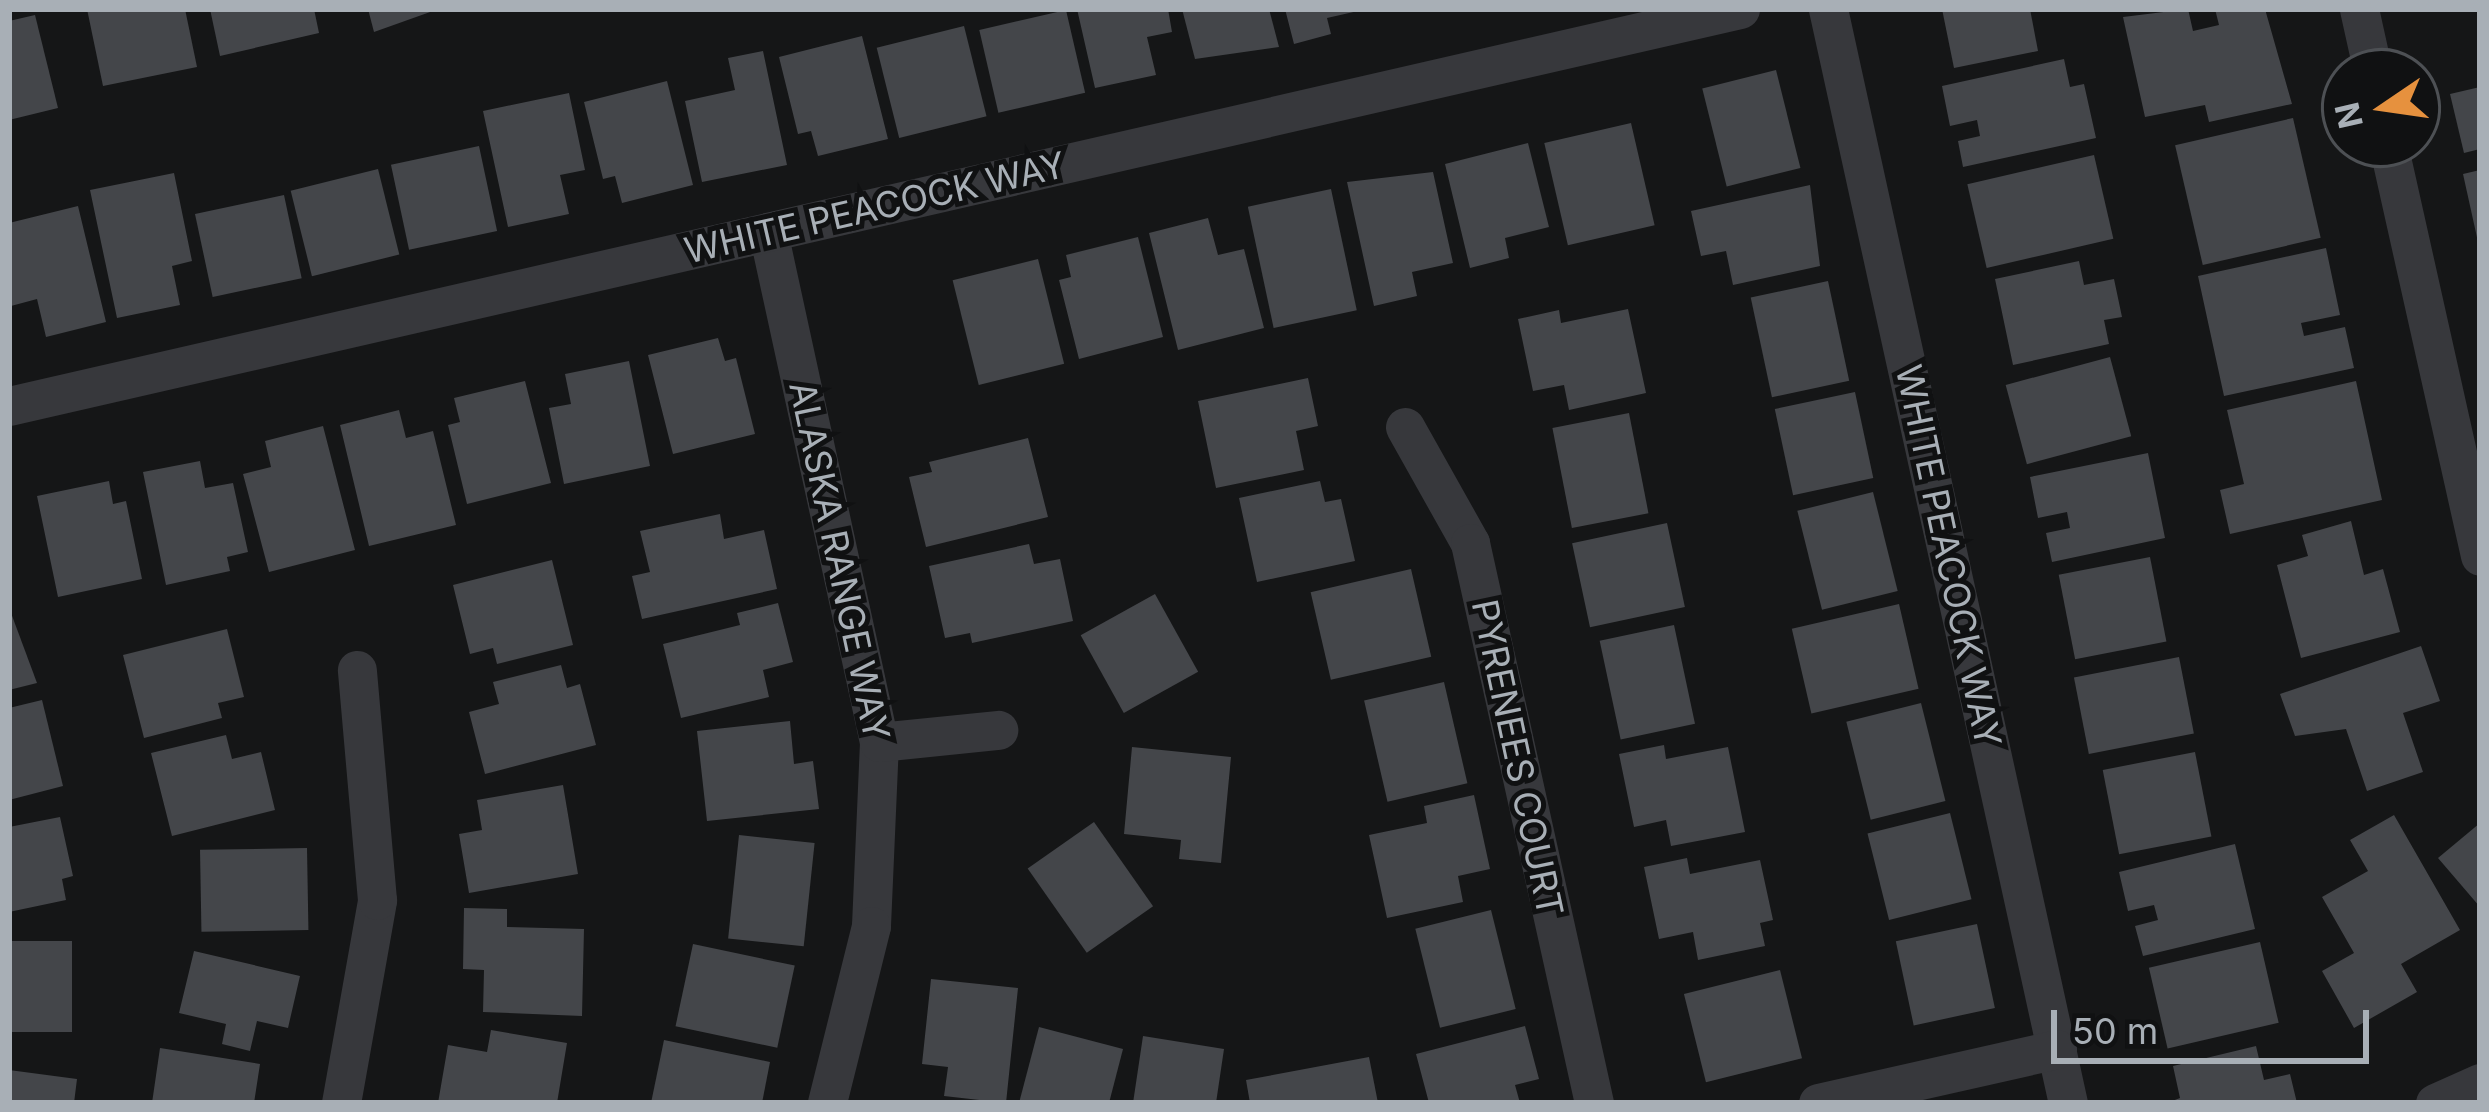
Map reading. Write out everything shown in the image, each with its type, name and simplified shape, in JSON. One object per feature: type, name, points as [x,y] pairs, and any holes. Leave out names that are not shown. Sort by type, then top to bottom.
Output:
[{"type":"street","name":"WHITE PEACOCK WAY","points":[[9,406],[1741,9]]},
{"type":"street","name":"WHITE PEACOCK WAY","points":[[1828,9],[2068,1103]]},
{"type":"street","points":[[2359,9],[2368,48]]},
{"type":"street","points":[[2394,168],[2480,556]]},
{"type":"street","name":"ALASKA RANGE WAY","points":[[768,232],[879,742],[871,926],[827,1103]]},
{"type":"street","name":"PYRENEES COURT","points":[[1405,427],[1450,493],[1470,543],[1594,1103]]},
{"type":"street","points":[[341,1103],[377,900],[356,670]]},
{"type":"street","points":[[879,742],[998,730]]},
{"type":"street","points":[[1817,1103],[2057,1049]]},
{"type":"street","points":[[2435,1103],[2480,1083]]},
{"type":"building","points":[[87,9],[185,9],[197,67],[103,86]]},
{"type":"building","points":[[210,9],[314,9],[319,33],[220,56]]},
{"type":"building","points":[[368,9],[433,9],[433,11],[374,32]]},
{"type":"building","points":[[1077,9],[1168,9],[1172,32],[1147,37],[1156,75],[1095,88]]},
{"type":"building","points":[[1182,9],[1269,9],[1279,47],[1195,59]]},
{"type":"building","points":[[1285,9],[1358,11],[1327,18],[1331,34],[1294,44]]},
{"type":"building","points":[[1942,9],[2030,9],[2038,51],[1954,68]]},
{"type":"building","points":[[2188,9],[2193,31],[2219,25],[2215,9],[2265,9],[2292,104],[2209,122],[2205,105],[2145,117],[2123,17]]},
{"type":"building","points":[[1066,10],[1085,93],[998,113],[979,30]]},
{"type":"building","points":[[35,15],[58,108],[9,120],[9,21]]},
{"type":"building","points":[[964,26],[986,116],[899,138],[877,48]]},
{"type":"building","points":[[862,36],[888,139],[818,156],[811,131],[798,134],[779,57]]},
{"type":"building","points":[[763,51],[787,165],[702,182],[685,101],[735,90],[728,58]]},
{"type":"building","points":[[2064,59],[2070,87],[2084,84],[2096,138],[1963,167],[1958,141],[1980,136],[1977,120],[1950,126],[1942,86]]},
{"type":"building","points":[[1776,70],[1800,168],[1727,186],[1702,88]]},
{"type":"building","points":[[667,81],[693,185],[622,203],[615,176],[603,179],[584,102]]},
{"type":"building","points":[[2480,87],[2480,149],[2464,153],[2450,94]]},
{"type":"building","points":[[569,93],[585,170],[560,175],[569,214],[508,227],[483,111]]},
{"type":"building","points":[[2293,118],[2321,238],[2203,265],[2175,145]]},
{"type":"building","points":[[1631,123],[1655,225],[1568,245],[1544,143]]},
{"type":"building","points":[[1528,143],[1549,227],[1505,238],[1509,258],[1470,268],[1445,164]]},
{"type":"building","points":[[479,146],[497,231],[409,250],[391,165]]},
{"type":"building","points":[[2094,155],[2113,239],[1987,268],[1967,184]]},
{"type":"building","points":[[378,169],[399,254],[312,276],[291,191]]},
{"type":"building","points":[[2480,170],[2480,241],[2478,242],[2463,174]]},
{"type":"building","points":[[1433,172],[1453,263],[1412,272],[1417,296],[1374,306],[1347,182]]},
{"type":"building","points":[[174,173],[192,261],[172,266],[180,305],[117,318],[90,190]]},
{"type":"building","points":[[1810,185],[1820,266],[1733,285],[1726,251],[1701,256],[1691,211]]},
{"type":"building","points":[[1331,189],[1357,310],[1274,328],[1248,207]]},
{"type":"building","points":[[284,195],[302,278],[213,297],[195,214]]},
{"type":"building","points":[[78,206],[106,322],[46,337],[37,299],[11,306],[9,223]]},
{"type":"building","points":[[1208,218],[1218,255],[1244,249],[1264,328],[1178,350],[1149,233]]},
{"type":"building","points":[[1138,237],[1163,337],[1079,359],[1059,280],[1071,277],[1066,255]]},
{"type":"building","points":[[2326,248],[2340,315],[2301,323],[2304,336],[2345,327],[2354,368],[2224,396],[2198,276]]},
{"type":"building","points":[[1038,259],[1064,364],[979,385],[953,280]]},
{"type":"building","points":[[2079,261],[2084,285],[2114,279],[2122,317],[2104,320],[2109,344],[2013,365],[1995,279]]},
{"type":"building","points":[[1828,281],[1849,381],[1772,397],[1751,297]]},
{"type":"building","points":[[1628,309],[1646,393],[1569,410],[1564,385],[1533,391],[1518,319],[1559,310],[1561,323]]},
{"type":"building","points":[[718,338],[725,361],[736,358],[755,434],[673,454],[648,355]]},
{"type":"building","points":[[2110,357],[2131,436],[2027,464],[2006,385]]},
{"type":"building","points":[[629,361],[650,466],[564,484],[549,408],[571,404],[565,374]]},
{"type":"building","points":[[1308,378],[1318,426],[1296,431],[1304,470],[1216,488],[1198,401]]},
{"type":"building","points":[[525,381],[551,483],[467,504],[448,425],[460,422],[454,398]]},
{"type":"building","points":[[2356,381],[2382,500],[2230,534],[2220,490],[2244,484],[2227,410]]},
{"type":"building","points":[[1855,392],[1873,478],[1793,495],[1775,409]]},
{"type":"building","points":[[399,410],[406,438],[433,431],[456,525],[369,546],[340,425]]},
{"type":"building","points":[[1629,413],[1648,513],[1572,528],[1552,428]]},
{"type":"building","points":[[323,426],[355,550],[269,572],[243,474],[271,467],[265,441]]},
{"type":"building","points":[[1028,438],[1048,517],[926,547],[909,477],[932,472],[929,462]]},
{"type":"building","points":[[2148,453],[2165,538],[2052,562],[2046,533],[2070,528],[2067,512],[2038,518],[2030,477]]},
{"type":"building","points":[[200,461],[205,488],[233,483],[248,552],[227,557],[230,571],[166,585],[143,472]]},
{"type":"building","points":[[109,481],[113,504],[126,501],[142,579],[58,597],[37,496]]},
{"type":"building","points":[[1320,481],[1325,502],[1341,499],[1355,561],[1257,582],[1239,498]]},
{"type":"building","points":[[1873,492],[1898,591],[1822,610],[1797,511]]},
{"type":"building","points":[[720,514],[724,539],[764,530],[777,589],[642,619],[632,576],[650,572],[640,531]]},
{"type":"building","points":[[2351,521],[2364,575],[2383,569],[2400,632],[2301,658],[2277,565],[2308,556],[2302,535]]},
{"type":"building","points":[[1667,523],[1685,607],[1590,627],[1572,543]]},
{"type":"building","points":[[1029,544],[1034,564],[1060,559],[1073,621],[972,643],[970,633],[945,638],[929,566]]},
{"type":"building","points":[[2150,557],[2166,641],[2075,659],[2059,575]]},
{"type":"building","points":[[552,560],[573,645],[497,664],[493,648],[470,654],[453,585]]},
{"type":"building","points":[[1411,569],[1431,657],[1331,680],[1311,592]]},
{"type":"building","points":[[1155,594],[1198,672],[1124,713],[1081,635]]},
{"type":"building","points":[[778,603],[793,662],[763,670],[769,697],[681,718],[663,644],[740,625],[737,613]]},
{"type":"building","points":[[1899,604],[1919,689],[1811,714],[1792,629]]},
{"type":"building","points":[[9,613],[37,683],[9,690]]},
{"type":"building","points":[[1674,625],[1695,724],[1621,740],[1600,641]]},
{"type":"building","points":[[227,629],[244,697],[218,703],[222,718],[144,738],[123,655]]},
{"type":"building","points":[[2421,646],[2440,701],[2403,713],[2423,772],[2367,791],[2346,729],[2295,736],[2280,694]]},
{"type":"building","points":[[2179,657],[2194,734],[2089,754],[2074,677]]},
{"type":"building","points":[[561,665],[567,688],[580,684],[596,745],[485,774],[469,712],[499,704],[493,682]]},
{"type":"building","points":[[1444,682],[1467,783],[1387,802],[1364,700]]},
{"type":"building","points":[[42,700],[63,786],[9,800],[9,708]]},
{"type":"building","points":[[1921,703],[1945,801],[1871,820],[1846,722]]},
{"type":"building","points":[[790,721],[794,764],[813,761],[819,809],[707,821],[697,731]]},
{"type":"building","points":[[226,735],[232,759],[261,752],[275,810],[172,836],[151,753]]},
{"type":"building","points":[[1664,745],[1666,759],[1728,747],[1745,832],[1671,846],[1666,820],[1634,827],[1619,754]]},
{"type":"building","points":[[1132,747],[1231,757],[1221,863],[1179,859],[1181,840],[1124,834]]},
{"type":"building","points":[[2195,752],[2211,836],[2119,854],[2103,770]]},
{"type":"building","points":[[563,785],[578,874],[469,893],[459,834],[482,830],[477,800]]},
{"type":"building","points":[[1474,795],[1490,869],[1458,876],[1463,902],[1387,918],[1369,835],[1427,823],[1424,806]]},
{"type":"building","points":[[1950,813],[1972,899],[1889,920],[1868,834]]},
{"type":"building","points":[[2394,815],[2460,930],[2401,964],[2417,992],[2354,1028],[2322,971],[2354,953],[2322,897],[2368,871],[2350,840]]},
{"type":"building","points":[[60,817],[73,876],[62,879],[66,900],[9,912],[9,827]]},
{"type":"building","points":[[1094,822],[1153,906],[1087,953],[1028,868]]},
{"type":"building","points":[[2480,823],[2480,907],[2438,858]]},
{"type":"building","points":[[739,835],[815,843],[804,946],[728,938]]},
{"type":"building","points":[[2235,844],[2255,929],[2143,956],[2135,926],[2158,920],[2154,905],[2128,911],[2119,872]]},
{"type":"building","points":[[307,848],[308,930],[201,932],[200,850]]},
{"type":"building","points":[[1687,858],[1690,874],[1760,860],[1773,920],[1760,923],[1765,946],[1698,960],[1693,932],[1659,939],[1644,867]]},
{"type":"building","points":[[464,908],[507,909],[507,927],[584,929],[582,1016],[483,1012],[484,970],[463,969]]},
{"type":"building","points":[[1491,910],[1516,1009],[1440,1028],[1415,929]]},
{"type":"building","points":[[1977,924],[1995,1008],[1914,1025],[1896,941]]},
{"type":"building","points":[[9,941],[72,941],[72,1032],[9,1032]]},
{"type":"building","points":[[2260,942],[2279,1023],[2168,1049],[2149,968]]},
{"type":"building","points":[[693,944],[795,966],[777,1048],[676,1026]]},
{"type":"building","points":[[194,951],[300,976],[288,1028],[257,1021],[250,1051],[222,1044],[226,1024],[179,1013]]},
{"type":"building","points":[[1780,970],[1802,1058],[1706,1082],[1684,994]]},
{"type":"building","points":[[931,979],[1018,988],[1006,1103],[944,1096],[948,1067],[922,1064]]},
{"type":"building","points":[[1525,1026],[1539,1079],[1515,1085],[1520,1103],[1429,1103],[1416,1054]]},
{"type":"building","points":[[1039,1027],[1123,1049],[1109,1103],[1019,1103]]},
{"type":"building","points":[[491,1030],[567,1043],[557,1103],[438,1103],[448,1045],[487,1052]]},
{"type":"building","points":[[1143,1036],[1224,1049],[1216,1103],[1133,1103]]},
{"type":"building","points":[[664,1040],[770,1062],[762,1103],[651,1103]]},
{"type":"building","points":[[2256,1046],[2264,1080],[2290,1074],[2297,1103],[2167,1103],[2180,1098],[2173,1066]]},
{"type":"building","points":[[160,1048],[260,1064],[254,1103],[152,1103]]},
{"type":"building","points":[[1369,1057],[1378,1103],[1250,1103],[1246,1080]]},
{"type":"building","points":[[9,1070],[77,1079],[74,1103],[9,1103]]}]
